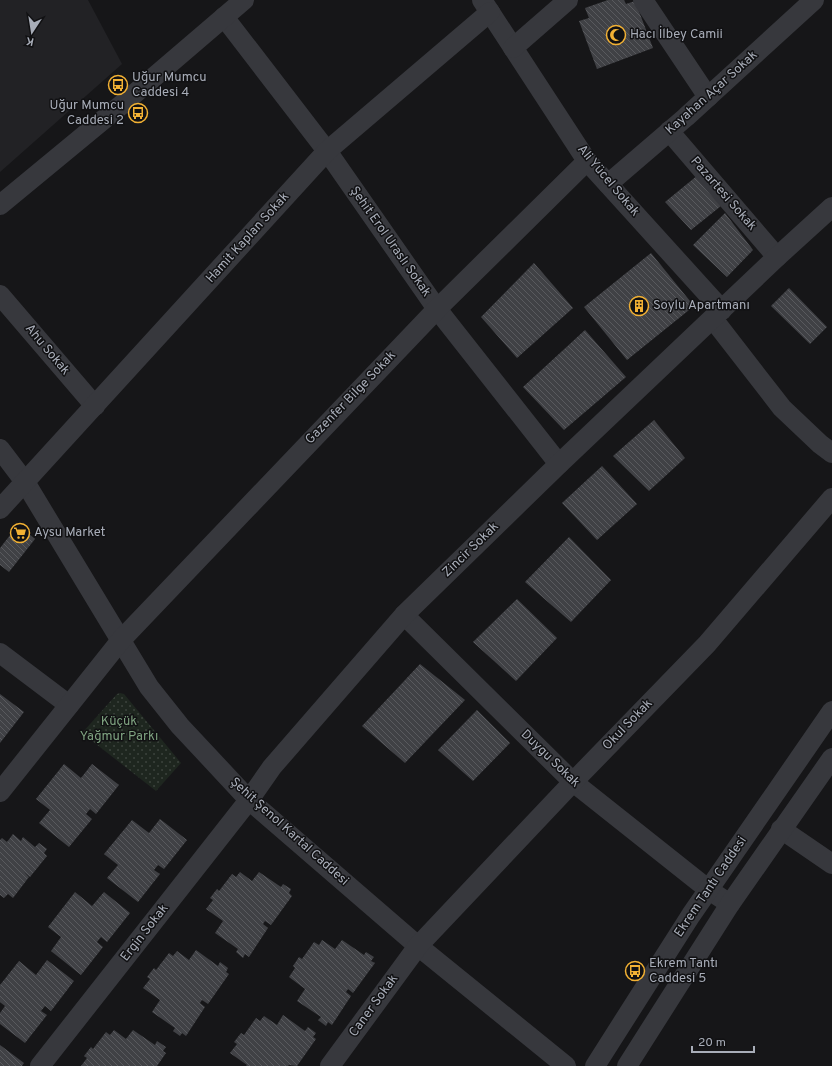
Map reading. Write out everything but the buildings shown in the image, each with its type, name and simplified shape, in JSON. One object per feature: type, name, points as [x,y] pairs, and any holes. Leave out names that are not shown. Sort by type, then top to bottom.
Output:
[{"type":"street","points":[[0,205],[126,101],[244,0]]},
{"type":"street","points":[[513,48],[568,0]]},
{"type":"street","points":[[643,0],[708,97]]},
{"type":"street","name":"Kayahan Açar Sokak","points":[[608,184],[708,97],[814,0]]},
{"type":"street","name":"Ali Yücel Sokak","points":[[486,6],[587,161],[718,314],[782,408],[820,444],[832,453]]},
{"type":"street","name":"Hamit Kaplan Sokak","points":[[0,509],[327,151],[486,6]]},
{"type":"street","name":"Şehit Erol Uraslı Sokak","points":[[224,17],[327,151],[437,309],[559,464]]},
{"type":"street","name":"Pazartesi Sokak","points":[[669,131],[777,257]]},
{"type":"street","name":"Gazenfer Bilge Sokak","points":[[0,792],[121,640],[437,309],[587,161]]},
{"type":"street","name":"Zincir Sokak","points":[[249,800],[272,767],[404,615],[559,464],[777,257],[832,207]]},
{"type":"street","name":"Ahu Sokak","points":[[0,295],[95,406]]},
{"type":"street","name":"Şehit Şenol Kartal Caddesi","points":[[0,449],[25,482],[149,687],[180,726],[249,800],[418,946],[566,1066]]},
{"type":"street","name":"Okul Sokak","points":[[418,946],[572,782],[707,644],[832,498]]},
{"type":"street","name":"Duygu Sokak","points":[[404,615],[572,782],[709,890],[730,904]]},
{"type":"street","points":[[0,653],[69,705]]},
{"type":"street","name":"Ekrem Tantı Caddesi","points":[[595,1066],[691,915],[832,711]]},
{"type":"street","name":"Ekrem Tantı Caddesi","points":[[627,1066],[730,904],[832,758]]},
{"type":"street","name":"Ergin Sokak","points":[[40,1066],[249,800]]},
{"type":"street","points":[[781,829],[832,864]]},
{"type":"street","name":"Caner Sokak","points":[[330,1066],[418,946]]},
{"type":"shaded area","points":[[0,0],[88,0],[122,64],[0,172]]},
{"type":"green space","name":"Küçük Yağmur Parkı","points":[[117,694],[124,694],[181,763],[156,791],[82,733]]},
{"type":"place","name":"Hacı İlbey Camii","points":[[616,35]]},
{"type":"place","name":"Uğur Mumcu Caddesi 4","points":[[118,85]]},
{"type":"place","name":"Uğur Mumcu Caddesi 2","points":[[138,113]]},
{"type":"place","name":"Soylu Apartmanı","points":[[639,306]]},
{"type":"place","name":"Aysu Market","points":[[20,533]]},
{"type":"place","name":"Ekrem Tantı Caddesi 5","points":[[635,971]]}]
